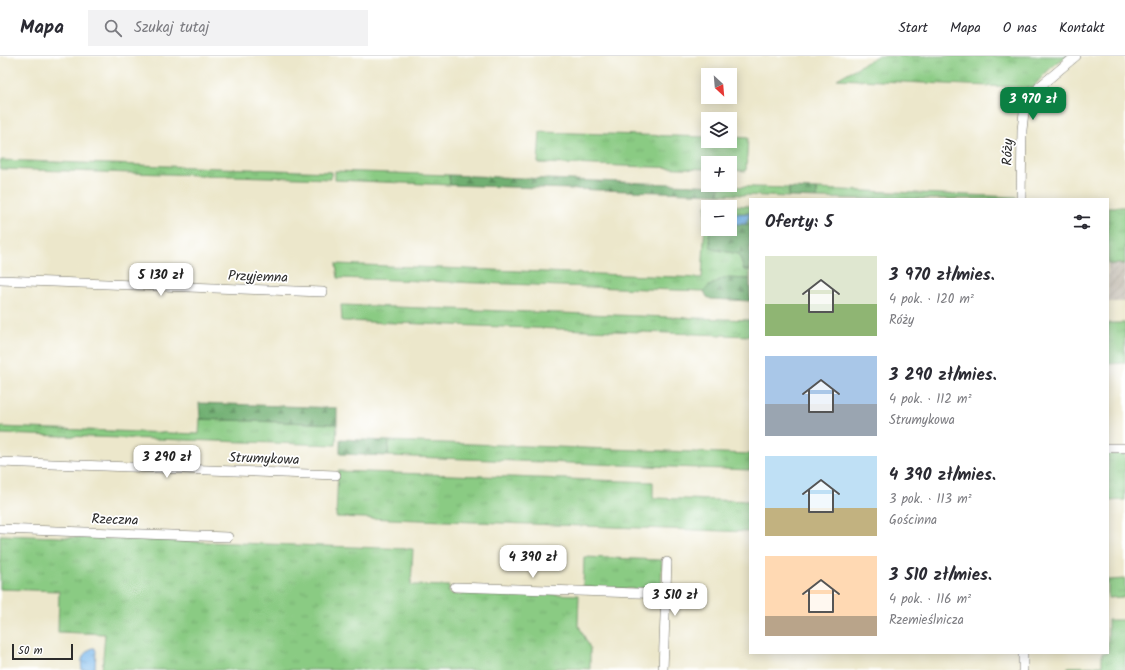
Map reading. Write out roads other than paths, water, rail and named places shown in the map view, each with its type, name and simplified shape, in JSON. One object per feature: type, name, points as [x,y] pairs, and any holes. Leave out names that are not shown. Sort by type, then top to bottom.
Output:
[{"type":"street","name":"Róży","points":[[1021,198],[1022,130],[1024,112],[1039,86],[1076,56]]},
{"type":"street","name":"Przyjemna","points":[[0,280],[323,292]]},
{"type":"street","points":[[1109,448],[1125,448]]},
{"type":"street","name":"Strumykowa","points":[[0,462],[336,475]]},
{"type":"street","name":"Rzeczna","points":[[0,529],[228,538]]},
{"type":"street","points":[[663,670],[666,562]]},
{"type":"street","points":[[455,586],[666,594]]},
{"type":"street","points":[[1023,654],[1024,670]]},
{"type":"water","points":[[749,213],[746,224],[737,224],[737,214]]},
{"type":"water","points":[[92,648],[95,648],[96,651],[95,670],[82,670],[81,663],[83,657],[86,652]]}]
